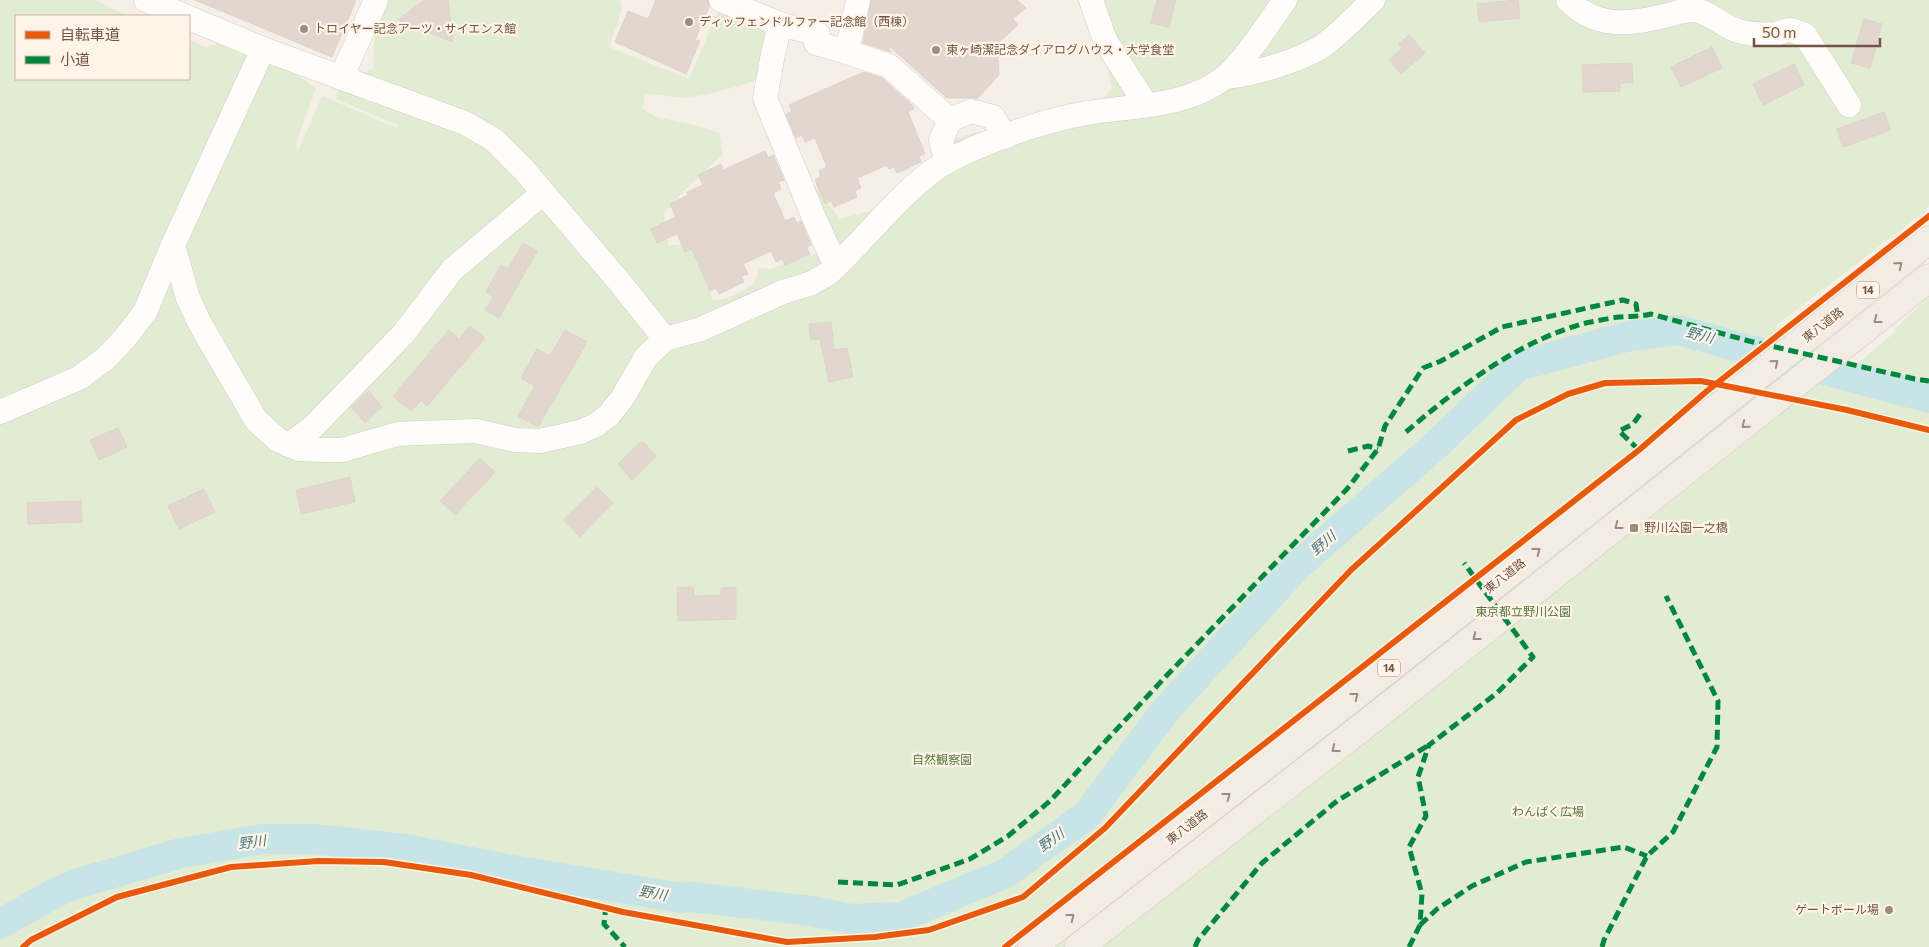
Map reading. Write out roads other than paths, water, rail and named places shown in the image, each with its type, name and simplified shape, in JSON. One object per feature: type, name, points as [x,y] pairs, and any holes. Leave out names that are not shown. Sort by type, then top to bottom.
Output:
[{"type":"main road","name":"東八道路","points":[[1032,947],[1353,697],[1929,240]]},
{"type":"main road","name":"14","points":[[1079,947],[1386,709],[1929,278]]},
{"type":"lane","points":[[146,0],[182,15]]},
{"type":"lane","points":[[341,78],[376,0]]},
{"type":"lane","points":[[721,0],[780,24],[818,34],[816,43],[889,66],[950,120]]},
{"type":"lane","points":[[846,52],[858,0]]},
{"type":"lane","points":[[1091,0],[1106,40],[1146,106]]},
{"type":"lane","points":[[173,245],[188,298],[199,322],[256,420],[278,440],[298,448],[323,450],[342,450],[398,434],[476,431],[515,440],[540,441],[580,432],[596,425],[609,415],[646,357],[665,339],[701,330],[783,292],[812,283],[829,273],[921,181],[946,162],[975,148],[1071,116],[1166,104],[1206,90],[1225,77],[1238,63],[1285,0]]},
{"type":"lane","points":[[1225,77],[1243,76],[1307,55],[1323,46],[1373,0]]},
{"type":"lane","points":[[1568,0],[1587,16],[1600,20],[1621,23],[1695,10],[1704,12],[1725,26],[1738,31],[1753,34],[1776,34],[1789,30],[1805,35],[1849,105]]},
{"type":"lane","points":[[190,18],[263,49],[473,127],[494,140],[543,193],[617,279],[665,339]]},
{"type":"lane","points":[[780,24],[765,98],[836,266]]},
{"type":"lane","points":[[0,412],[78,378],[105,359],[125,338],[145,312],[173,245],[263,49]]},
{"type":"lane","points":[[946,162],[941,140],[950,120],[971,111],[993,117],[1005,137]]},
{"type":"lane","points":[[289,445],[313,427],[404,333],[452,270],[543,193]]},
{"type":"waterway","name":"野川","points":[[0,924],[55,893],[76,884],[181,853],[262,839],[314,839],[405,849],[507,869],[680,898],[692,897],[811,911],[852,919],[901,917],[1006,873],[1087,815],[1165,711],[1297,566],[1435,446],[1518,366],[1630,336],[1679,330],[1929,398]]},
{"type":"place","name":"ディッフェンドルファー記念館（西棟）","points":[[689,22]]},
{"type":"place","name":"トロイヤー記念アーツ・サイエンス館","points":[[304,29]]},
{"type":"place","name":"東ヶ崎潔記念ダイアログハウス・大学食堂","points":[[936,50]]},
{"type":"place","name":"野川公園一之橋","points":[[1634,528]]},
{"type":"place","name":"ゲートボール場","points":[[1889,910]]},
{"type":"park label","name":"東京都立野川公園","points":[[1523,612]]},
{"type":"park label","name":"自然観察園","points":[[942,760]]},
{"type":"park label","name":"わんぱく広場","points":[[1548,812]]}]
